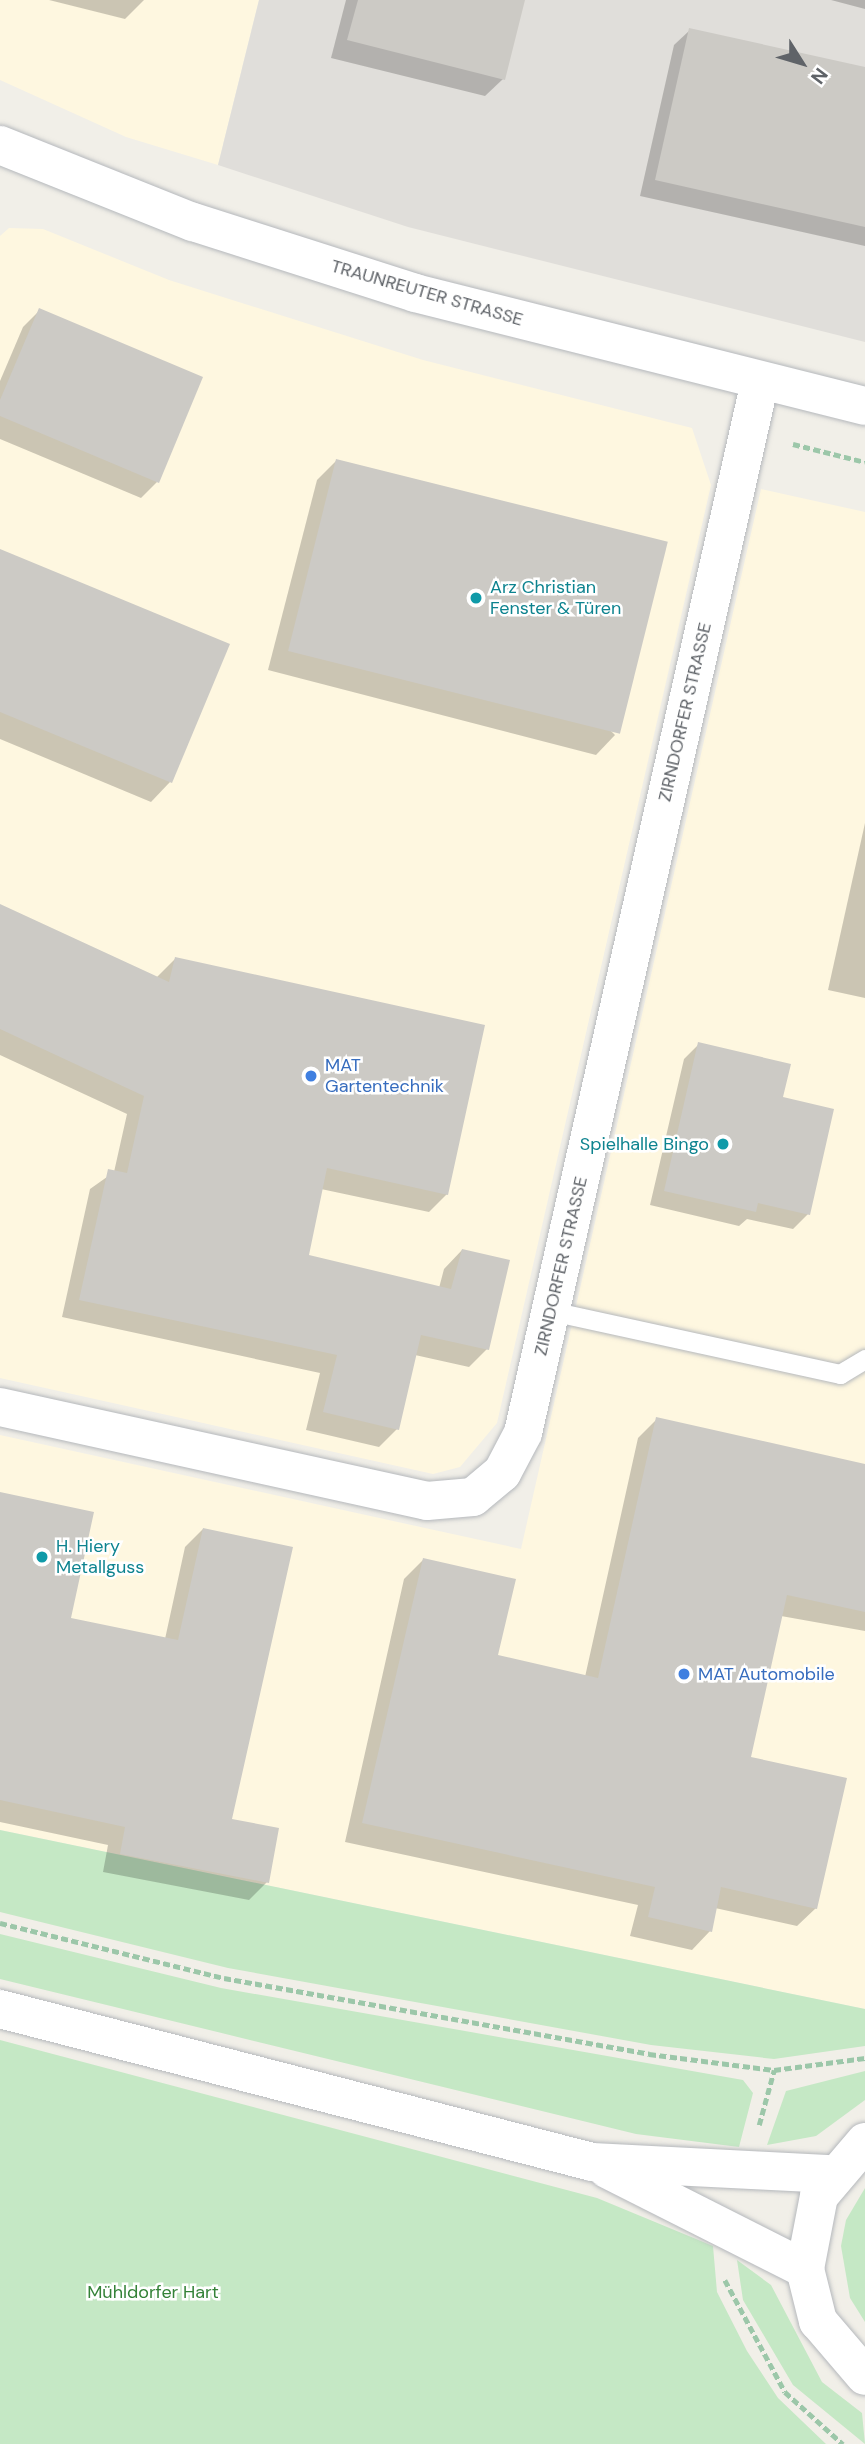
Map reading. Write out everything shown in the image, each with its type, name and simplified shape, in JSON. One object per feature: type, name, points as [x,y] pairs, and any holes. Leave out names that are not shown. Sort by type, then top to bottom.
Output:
[{"type":"street","name":"TRAUNREUTER STRASSE","points":[[0,145],[193,222],[415,293],[865,406]]},
{"type":"street","name":"ZIRNDORFER STRASSE","points":[[0,1407],[427,1501],[473,1497],[502,1473],[523,1433],[760,381]]},
{"type":"street","points":[[0,2009],[592,2162],[832,2174]]},
{"type":"street","points":[[865,2143],[832,2174],[810,2219],[805,2269],[818,2321],[865,2376]]},
{"type":"street","points":[[592,2162],[805,2269]]},
{"type":"lane","points":[[551,1311],[840,1374],[865,1359]]},
{"type":"path","points":[[748,433],[865,462]]},
{"type":"path","points":[[0,1923],[224,1978],[649,2054],[774,2070],[865,2058]]},
{"type":"shaded area","points":[[0,0],[259,0],[218,165],[126,137],[0,80]]},
{"type":"shaded area","points":[[259,0],[865,0],[865,342],[408,227],[218,165]]},
{"type":"shaded area","points":[[9,228],[43,229],[169,280],[423,360],[692,428],[711,485],[497,1423],[460,1467],[433,1474],[0,1378],[0,236]]},
{"type":"shaded area","points":[[761,489],[865,512],[865,2009],[0,1830],[0,1435],[521,1549]]},
{"type":"green space","points":[[0,1830],[865,2009],[865,2046],[774,2059],[651,2045],[228,1968],[0,1912]]},
{"type":"green space","points":[[0,1934],[221,1988],[743,2080],[753,2093],[739,2147],[636,2134],[0,1979]]},
{"type":"green space","name":"Mühldorfer Hart","points":[[0,2040],[597,2198],[713,2246],[717,2292],[747,2351],[778,2398],[826,2444],[0,2444]]},
{"type":"green space","points":[[865,2071],[865,2100],[816,2136],[767,2145],[786,2091]]},
{"type":"green space","points":[[865,2188],[865,2322],[850,2298],[841,2246],[846,2220]]},
{"type":"green space","points":[[737,2260],[771,2285],[822,2382],[862,2413],[865,2444],[793,2385],[743,2300]]},
{"type":"building","points":[[358,0],[525,0],[505,80],[347,40]]},
{"type":"building","points":[[689,28],[865,67],[865,227],[655,180]]},
{"type":"building","points":[[39,308],[203,377],[159,483],[0,416],[0,400]]},
{"type":"building","name":"Arz Christian Fenster & Türen","points":[[336,459],[668,542],[620,734],[288,651]]},
{"type":"building","points":[[0,549],[230,644],[172,783],[0,712]]},
{"type":"building","points":[[0,904],[169,982],[175,957],[485,1025],[448,1195],[327,1168],[309,1255],[451,1289],[462,1249],[510,1260],[489,1350],[421,1335],[399,1430],[323,1412],[337,1355],[79,1300],[108,1169],[127,1173],[144,1096],[0,1029]]},
{"type":"building","name":"Spielhalle Bingo","points":[[698,1042],[791,1064],[783,1097],[834,1109],[810,1215],[758,1203],[756,1212],[664,1191]]},
{"type":"building","name":"MAT Automobile","points":[[656,1417],[865,1464],[865,1612],[787,1595],[751,1757],[847,1778],[817,1909],[721,1887],[712,1932],[648,1917],[655,1887],[362,1823],[423,1558],[516,1579],[498,1655],[598,1678]]},
{"type":"building","points":[[0,1492],[94,1512],[71,1618],[178,1640],[203,1528],[293,1547],[232,1819],[279,1828],[269,1883],[120,1854],[125,1827],[0,1800]]},
{"type":"place","name":"Arz Christian Fenster & Türen","points":[[476,598]]},
{"type":"place","name":"MAT Gartentechnik","points":[[311,1076]]},
{"type":"place","name":"Spielhalle Bingo","points":[[723,1144]]},
{"type":"place","name":"H. Hiery Metallguss","points":[[42,1557]]},
{"type":"place","name":"MAT Automobile","points":[[684,1674]]}]
